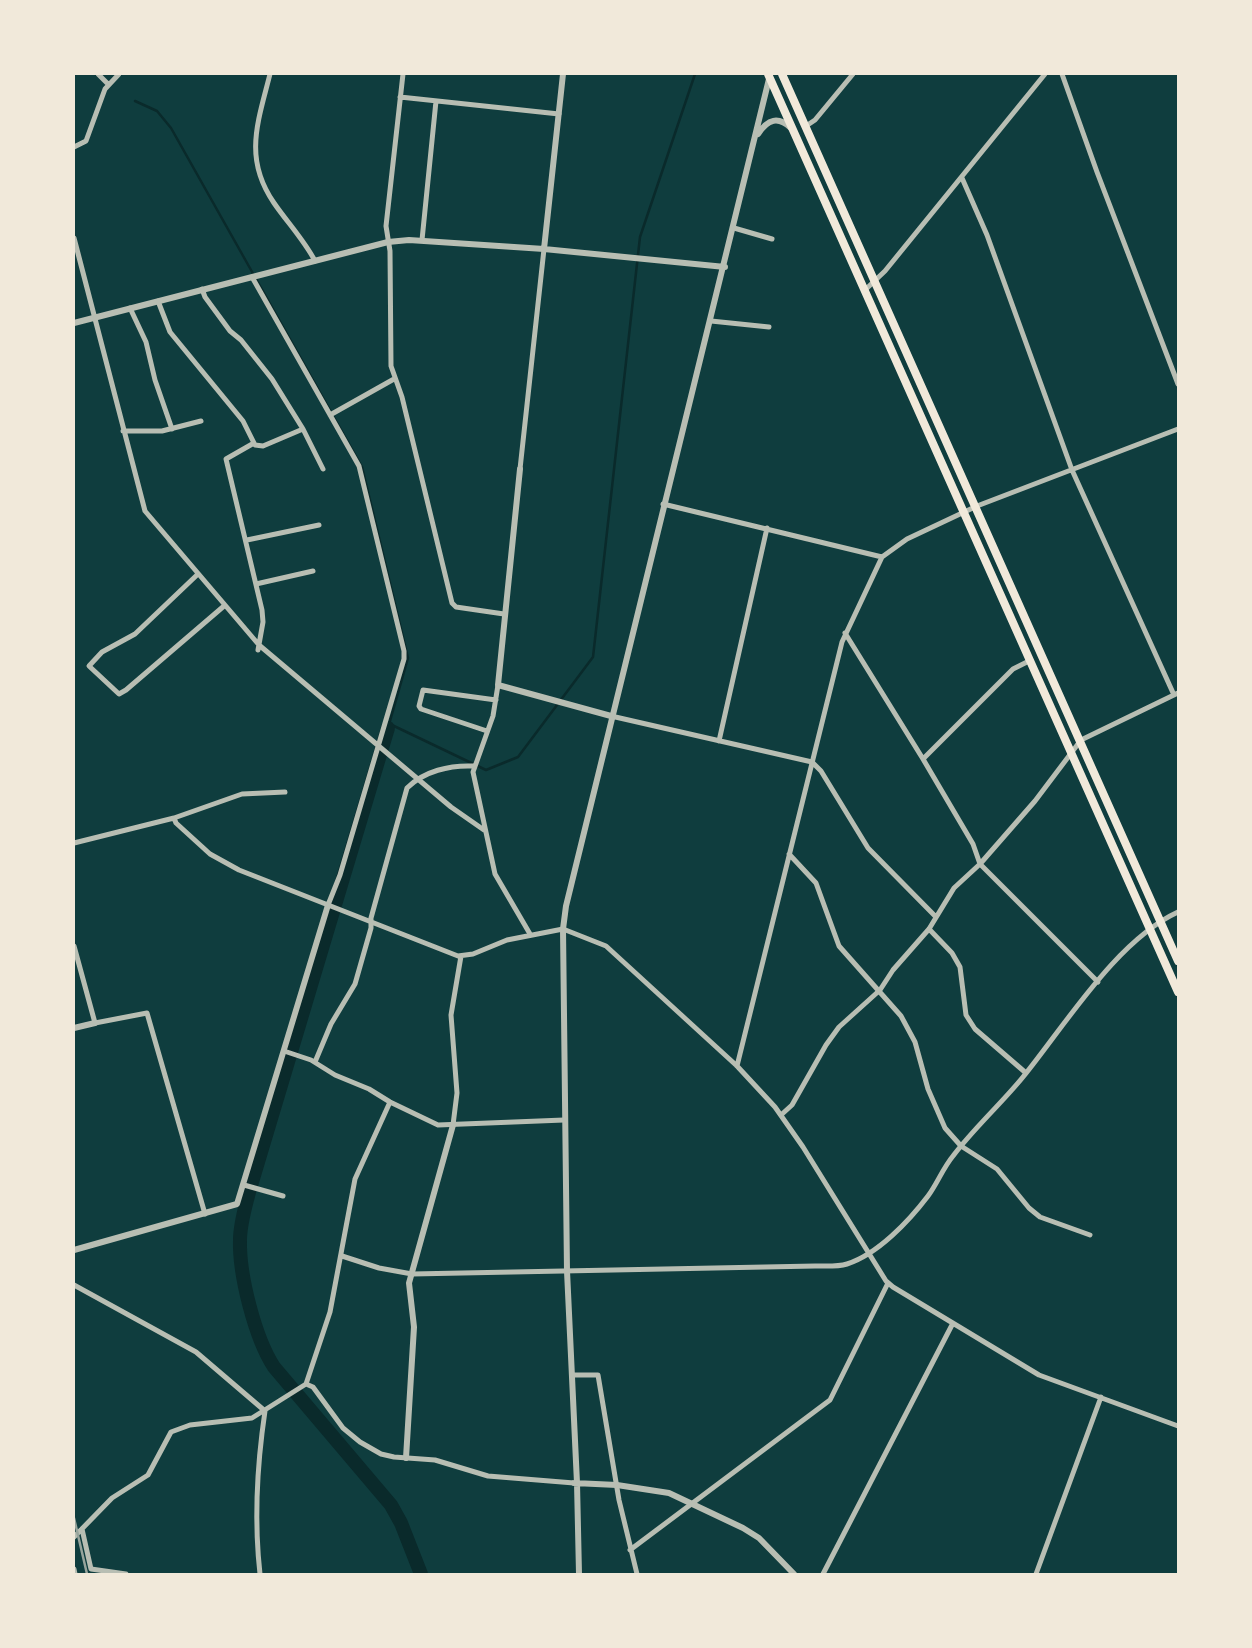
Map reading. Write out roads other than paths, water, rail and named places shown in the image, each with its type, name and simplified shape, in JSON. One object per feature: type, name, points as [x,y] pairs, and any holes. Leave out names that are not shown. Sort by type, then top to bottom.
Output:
[{"type":"highway","points":[[782,74],[1082,740],[1178,961]]},
{"type":"highway","points":[[769,75],[1178,992]]},
{"type":"street","points":[[99,74],[108,85]]},
{"type":"street","points":[[74,147],[86,141],[108,85],[119,74]]},
{"type":"street","points":[[270,74],[255,135],[257,167],[266,190],[315,261]]},
{"type":"street","points":[[403,74],[386,226],[390,251],[391,366],[402,397],[452,603],[456,607],[504,614]]},
{"type":"street","points":[[530,934],[495,874],[484,831],[473,765],[493,716],[498,685],[563,74]]},
{"type":"street","points":[[806,125],[815,120],[853,74]]},
{"type":"street","points":[[866,290],[962,178],[1045,74]]},
{"type":"street","points":[[1062,74],[1178,384]]},
{"type":"street","points":[[579,1574],[567,1271],[563,929],[566,906],[611,716],[725,267],[769,75]]},
{"type":"street","points":[[400,97],[559,114]]},
{"type":"street","points":[[422,240],[436,101]]},
{"type":"street","points":[[756,137],[767,124],[776,120],[784,122],[793,130]]},
{"type":"street","points":[[781,1115],[792,1105],[839,1027],[880,990],[893,970],[929,929],[954,888],[980,864],[1035,801],[1071,751],[1082,740],[1176,694],[1072,470],[986,235],[962,178]]},
{"type":"street","points":[[734,228],[772,239]]},
{"type":"street","points":[[74,238],[143,508],[258,648],[484,831]]},
{"type":"street","points":[[74,323],[388,242],[422,240],[544,249],[725,267]]},
{"type":"street","points":[[74,1250],[237,1205],[249,1186],[402,667],[404,651],[359,466],[252,277]]},
{"type":"street","points":[[202,289],[230,331],[241,340],[272,379],[303,429],[323,469]]},
{"type":"street","points":[[158,301],[170,332],[246,425],[257,446],[303,429]]},
{"type":"street","points":[[130,308],[146,342],[155,380],[172,429]]},
{"type":"street","points":[[711,321],[718,324],[769,327]]},
{"type":"street","points":[[330,415],[394,379]]},
{"type":"street","points":[[123,431],[172,429],[201,421]]},
{"type":"street","points":[[737,1066],[845,633],[881,556],[907,539],[977,506],[1178,429]]},
{"type":"street","points":[[254,443],[226,459],[247,540],[263,622],[258,648]]},
{"type":"street","points":[[664,504],[881,556]]},
{"type":"street","points":[[247,540],[319,525]]},
{"type":"street","points":[[719,741],[767,528]]},
{"type":"street","points":[[256,584],[313,570]]},
{"type":"street","points":[[198,574],[135,634],[102,652],[89,666],[119,694],[225,606]]},
{"type":"street","points":[[845,633],[923,759],[972,844],[980,864],[1098,982]]},
{"type":"street","points":[[923,759],[1013,669],[1029,661]]},
{"type":"street","points":[[498,685],[611,716],[812,762],[821,771],[868,848],[936,917]]},
{"type":"street","points":[[487,731],[421,709],[419,706],[423,690],[496,700]]},
{"type":"street","points":[[316,1062],[331,1024],[355,984],[404,793],[411,783],[446,767],[473,765]]},
{"type":"street","points":[[74,843],[174,818],[242,794],[285,792]]},
{"type":"street","points":[[174,818],[201,846],[223,862],[461,956],[530,934],[563,929],[606,946],[737,1066],[781,1115],[888,1283],[1039,1375],[1178,1426]]},
{"type":"street","points":[[789,853],[816,883],[839,946],[901,1016],[915,1042],[928,1089],[945,1128],[961,1146],[997,1169],[1029,1208],[1040,1217],[1090,1235]]},
{"type":"street","points":[[342,1256],[379,1268],[412,1274],[844,1265],[868,1253],[901,1226],[928,1196],[952,1157],[1026,1073],[1098,982],[1150,928],[1178,912]]},
{"type":"street","points":[[929,929],[952,953],[960,967],[966,1016],[975,1029],[1026,1073]]},
{"type":"street","points":[[74,946],[94,1023]]},
{"type":"street","points":[[405,1458],[414,1327],[409,1291],[453,1125],[457,1093],[451,1015],[461,956]]},
{"type":"street","points":[[74,1028],[147,1013],[205,1215]]},
{"type":"street","points":[[289,1052],[316,1062],[335,1075],[369,1089],[438,1125],[564,1119]]},
{"type":"street","points":[[74,1538],[113,1498],[148,1475],[171,1433],[190,1425],[252,1418],[306,1384],[327,1320],[342,1256],[355,1179],[390,1102]]},
{"type":"street","points":[[249,1186],[283,1196]]},
{"type":"street","points":[[630,1550],[830,1400],[888,1283]]},
{"type":"street","points":[[74,1285],[196,1352],[265,1412]]},
{"type":"street","points":[[823,1574],[953,1323]]},
{"type":"street","points":[[572,1375],[598,1375],[617,1485],[637,1574]]},
{"type":"street","points":[[306,1384],[313,1387],[336,1421],[355,1439],[381,1454],[435,1460],[488,1476],[617,1485],[669,1493],[759,1538],[794,1574]]},
{"type":"street","points":[[1036,1574],[1101,1397]]},
{"type":"street","points":[[260,1574],[257,1545],[258,1478],[265,1412]]},
{"type":"street","points":[[82,1529],[91,1569],[126,1574]]},
{"type":"street","points":[[74,1569],[75,1574]]},
{"type":"waterway","points":[[135,101],[157,111],[171,128],[362,467],[408,658],[388,728],[394,726],[486,770],[518,757],[593,657],[640,237],[695,74]]},
{"type":"waterway","points":[[388,728],[249,1192],[241,1228],[240,1254],[245,1288],[267,1355],[274,1367],[391,1505],[421,1574]]},
{"type":"railway","points":[[74,1518],[87,1574]]}]
